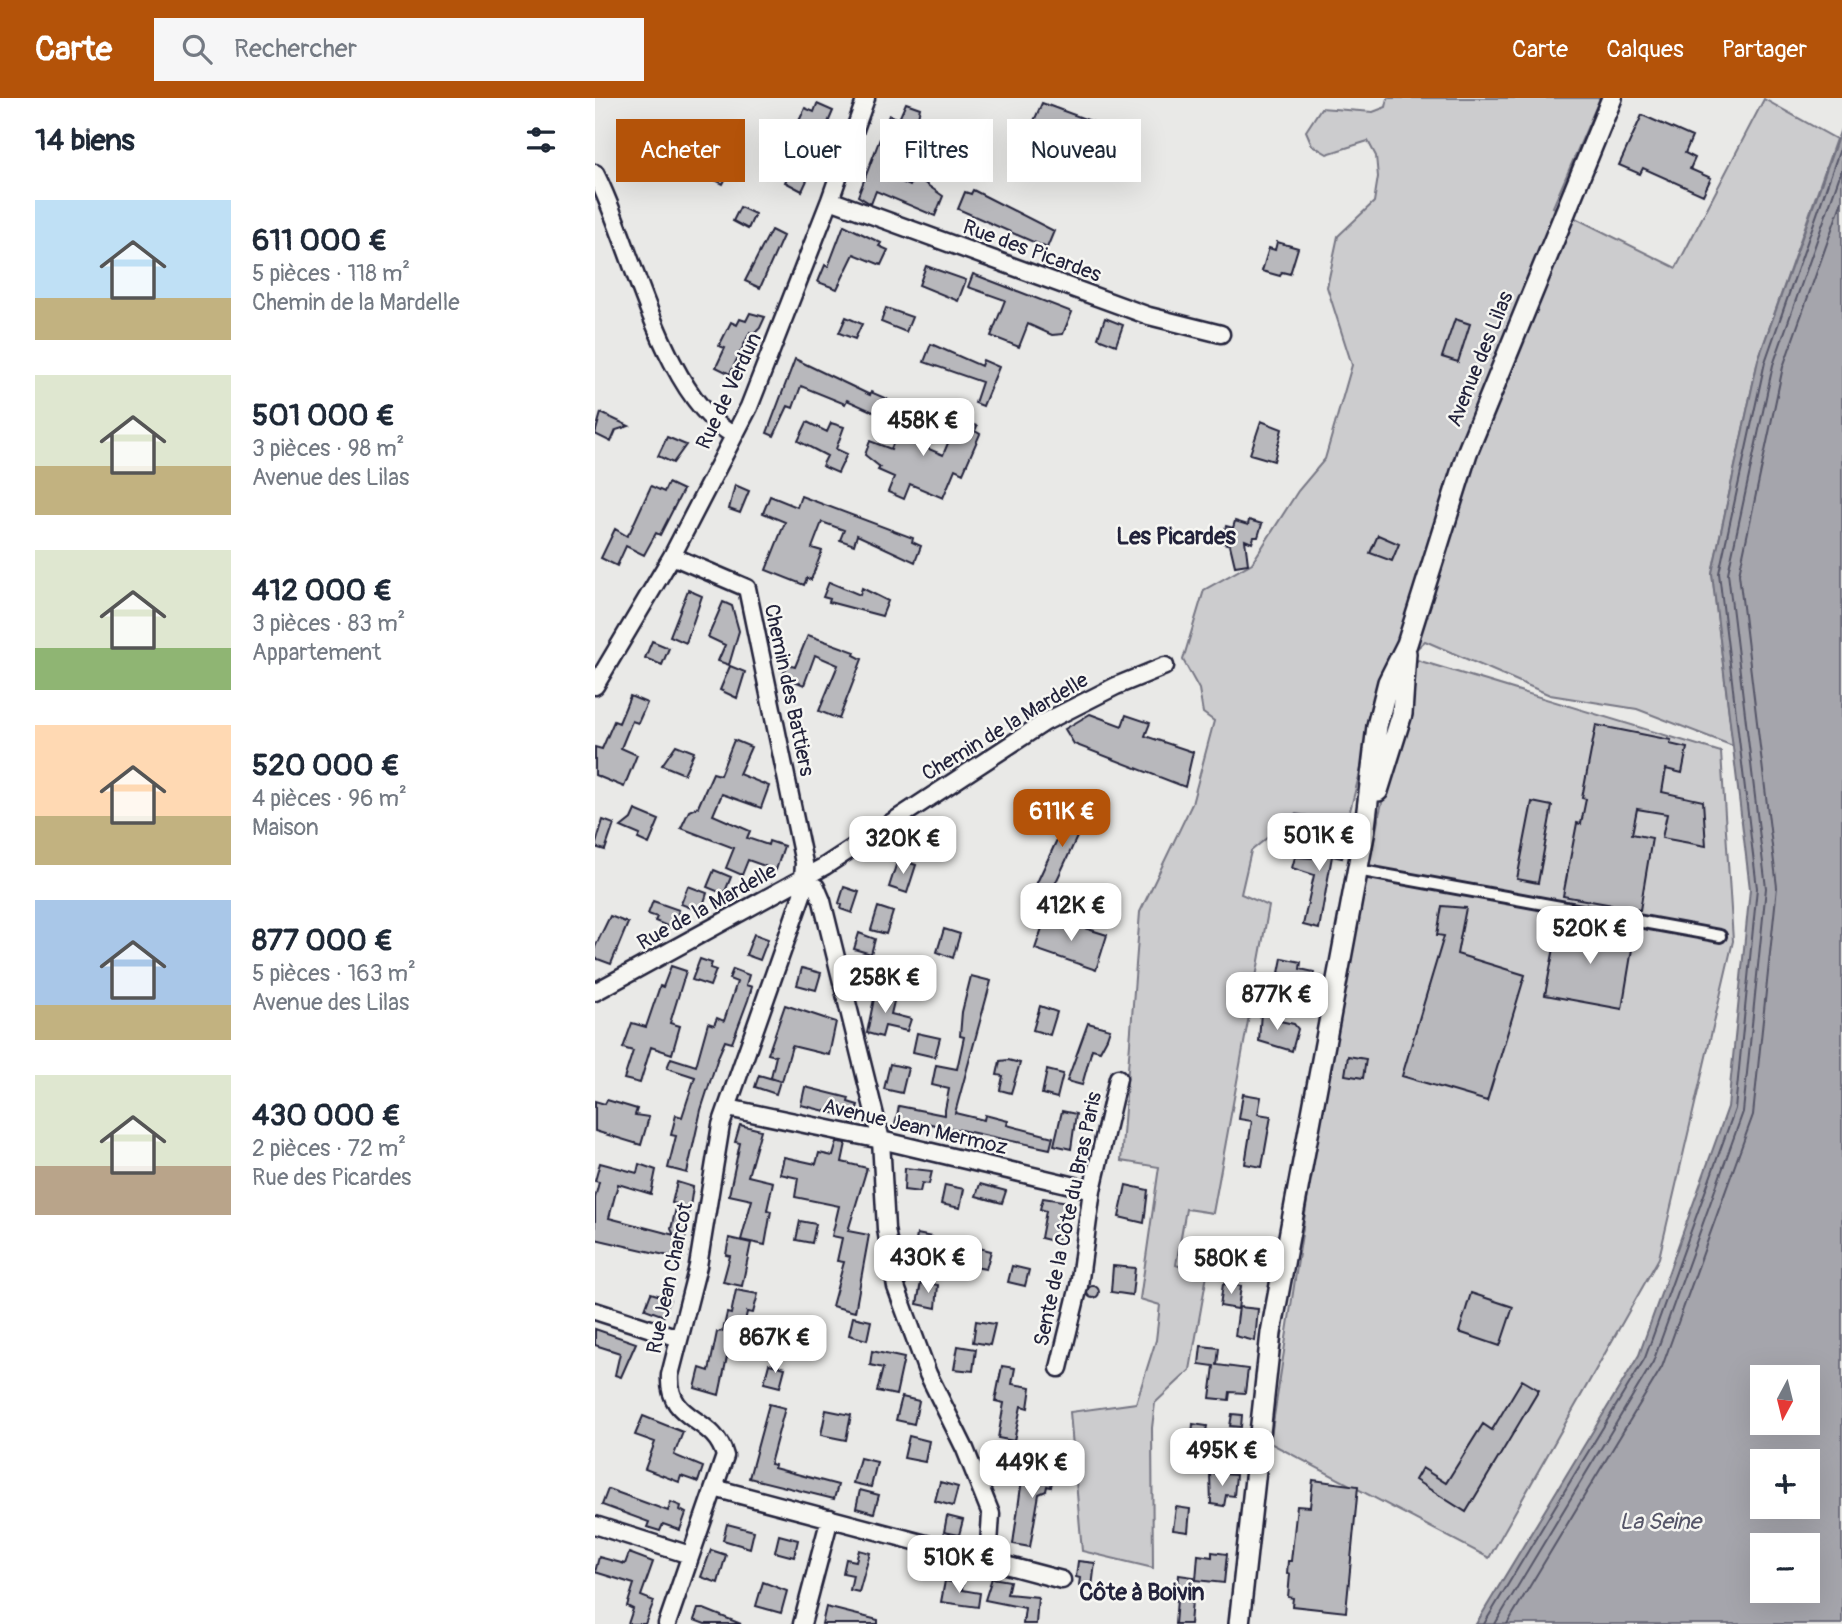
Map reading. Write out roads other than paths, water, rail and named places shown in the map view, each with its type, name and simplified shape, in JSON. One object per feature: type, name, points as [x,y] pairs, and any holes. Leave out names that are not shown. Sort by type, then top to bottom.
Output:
[{"type":"street","name":"Rue de Verdun","points":[[595,686],[672,556],[734,435],[780,333],[831,200],[866,98]]},
{"type":"street","name":"Avenue des Lilas","points":[[1239,1624],[1245,1545],[1271,1333],[1364,835],[1379,718],[1388,682],[1407,644],[1467,453],[1612,98]]},
{"type":"street","points":[[595,173],[612,209],[645,306],[701,408],[734,435]]},
{"type":"street","name":"Rue des Picardes","points":[[831,200],[1149,316],[1221,334]]},
{"type":"street","name":"Chemin des Battiers","points":[[672,556],[747,587],[804,863],[801,880]]},
{"type":"street","name":"Avenue des Lilas","points":[[1364,835],[1400,722],[1407,644]]},
{"type":"street","name":"Chemin de la Mardelle","points":[[801,880],[854,849],[879,829],[1045,722],[1116,686],[1164,666]]},
{"type":"street","points":[[1379,718],[1400,722]]},
{"type":"street","points":[[1357,870],[1720,936]]},
{"type":"street","points":[[801,880],[816,887],[822,901],[881,1139],[886,1229],[896,1287],[928,1374],[965,1449],[991,1514],[988,1559]]},
{"type":"street","name":"Rue de la Mardelle","points":[[595,992],[801,880]]},
{"type":"street","name":"Rue Jean Charcot","points":[[667,1624],[725,1456],[722,1445],[709,1429],[675,1405],[669,1388],[698,1266],[717,1141],[802,895],[801,880]]},
{"type":"street","name":"Sente de la Côte du Bras Paris","points":[[1059,1367],[1079,1286],[1092,1190],[1118,1078]]},
{"type":"street","name":"Avenue Jean Mermoz","points":[[728,1108],[881,1139],[1092,1190]]},
{"type":"street","points":[[595,1311],[679,1338]]},
{"type":"street","points":[[714,1489],[1062,1580]]},
{"type":"street","points":[[802,1624],[830,1518]]},
{"type":"street","points":[[595,1525],[690,1555]]},
{"type":"water","name":"La Seine","points":[[1842,126],[1842,1624],[1476,1624],[1639,1355],[1728,1107],[1750,889],[1712,573],[1758,360]]},
{"type":"district","name":"Les Picardes","points":[[1176,536]]},
{"type":"district","name":"Côte à Boivin","points":[[1142,1592]]}]
